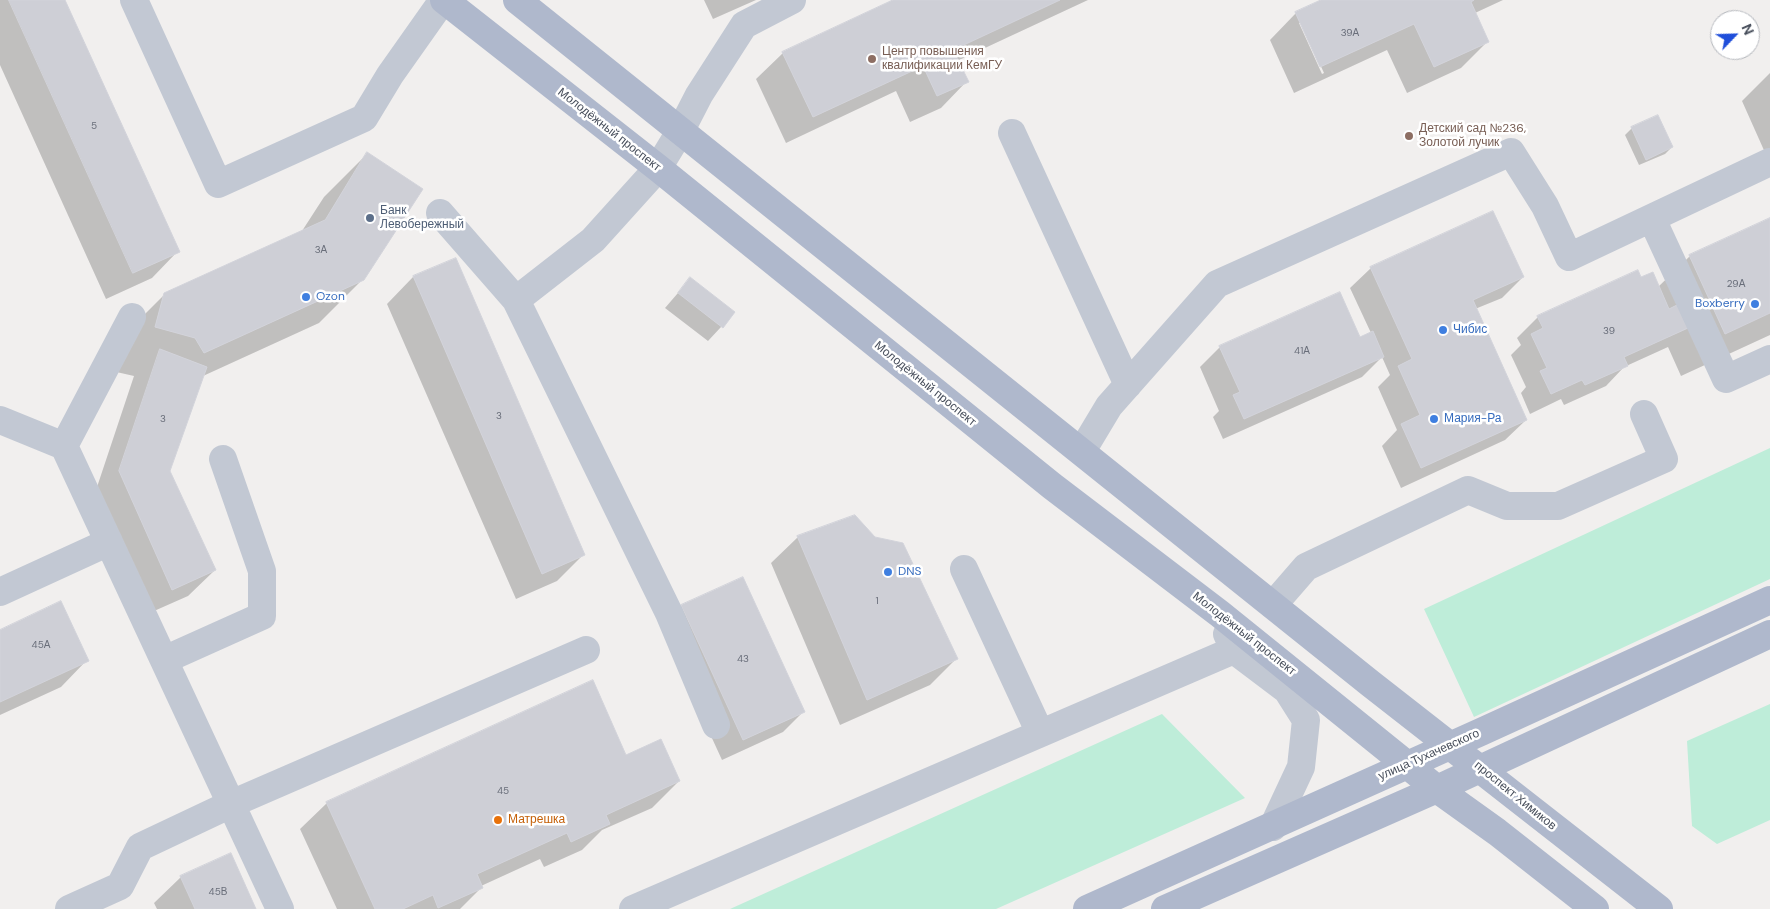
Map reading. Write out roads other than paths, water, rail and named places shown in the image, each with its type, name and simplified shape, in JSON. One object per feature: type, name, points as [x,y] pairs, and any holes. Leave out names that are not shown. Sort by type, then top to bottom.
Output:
[{"type":"main road","name":"Молодёжный проспект","points":[[443,0],[658,168],[1052,486],[1220,614],[1407,765]]},
{"type":"main road","points":[[517,0],[1273,605]]},
{"type":"main road","name":"улица Тухачевского","points":[[1087,909],[1272,827],[1345,792],[1770,600]]},
{"type":"main road","name":"проспект Химиков","points":[[1273,605],[1659,909]]},
{"type":"main road","points":[[1165,909],[1437,789],[1770,634]]},
{"type":"main road","points":[[1407,765],[1596,909]]},
{"type":"lane","points":[[134,0],[218,184],[364,118],[390,75],[443,0]]},
{"type":"lane","points":[[516,300],[593,240],[658,168],[700,95],[744,25],[792,0]]},
{"type":"lane","points":[[1012,133],[1128,385]]},
{"type":"lane","points":[[1082,451],[1109,406],[1218,284],[1511,152],[1545,206],[1569,257],[1770,162]]},
{"type":"lane","points":[[440,213],[516,300],[669,613],[716,724]]},
{"type":"lane","points":[[1652,219],[1726,379],[1770,359]]},
{"type":"lane","points":[[64,446],[132,317]]},
{"type":"lane","points":[[1273,605],[1306,567],[1468,490],[1507,506],[1558,506],[1664,459],[1644,414]]},
{"type":"lane","points":[[0,420],[64,446],[280,909]]},
{"type":"lane","points":[[164,660],[262,616],[262,571],[223,459]]},
{"type":"lane","points":[[0,592],[109,542]]},
{"type":"lane","points":[[964,569],[1040,733]]},
{"type":"lane","points":[[1220,614],[1234,650],[1287,690],[1306,720],[1301,768],[1272,827]]},
{"type":"lane","points":[[69,909],[120,886],[140,847],[230,804],[586,650]]},
{"type":"lane","points":[[633,909],[1234,650]]},
{"type":"place","name":"Центр повышения квалификации КемГУ","points":[[872,59]]},
{"type":"place","name":"Детский сад №236, Золотой лучик","points":[[1409,136]]},
{"type":"place","name":"Банк Левобережный","points":[[370,218]]},
{"type":"place","name":"Ozon","points":[[306,297]]},
{"type":"place","name":"Boxberry","points":[[1755,304]]},
{"type":"place","name":"Чибис","points":[[1443,330]]},
{"type":"place","name":"Мария-Ра","points":[[1434,419]]},
{"type":"place","name":"DNS","points":[[888,572]]},
{"type":"place","name":"Матрешка","points":[[498,820]]}]
